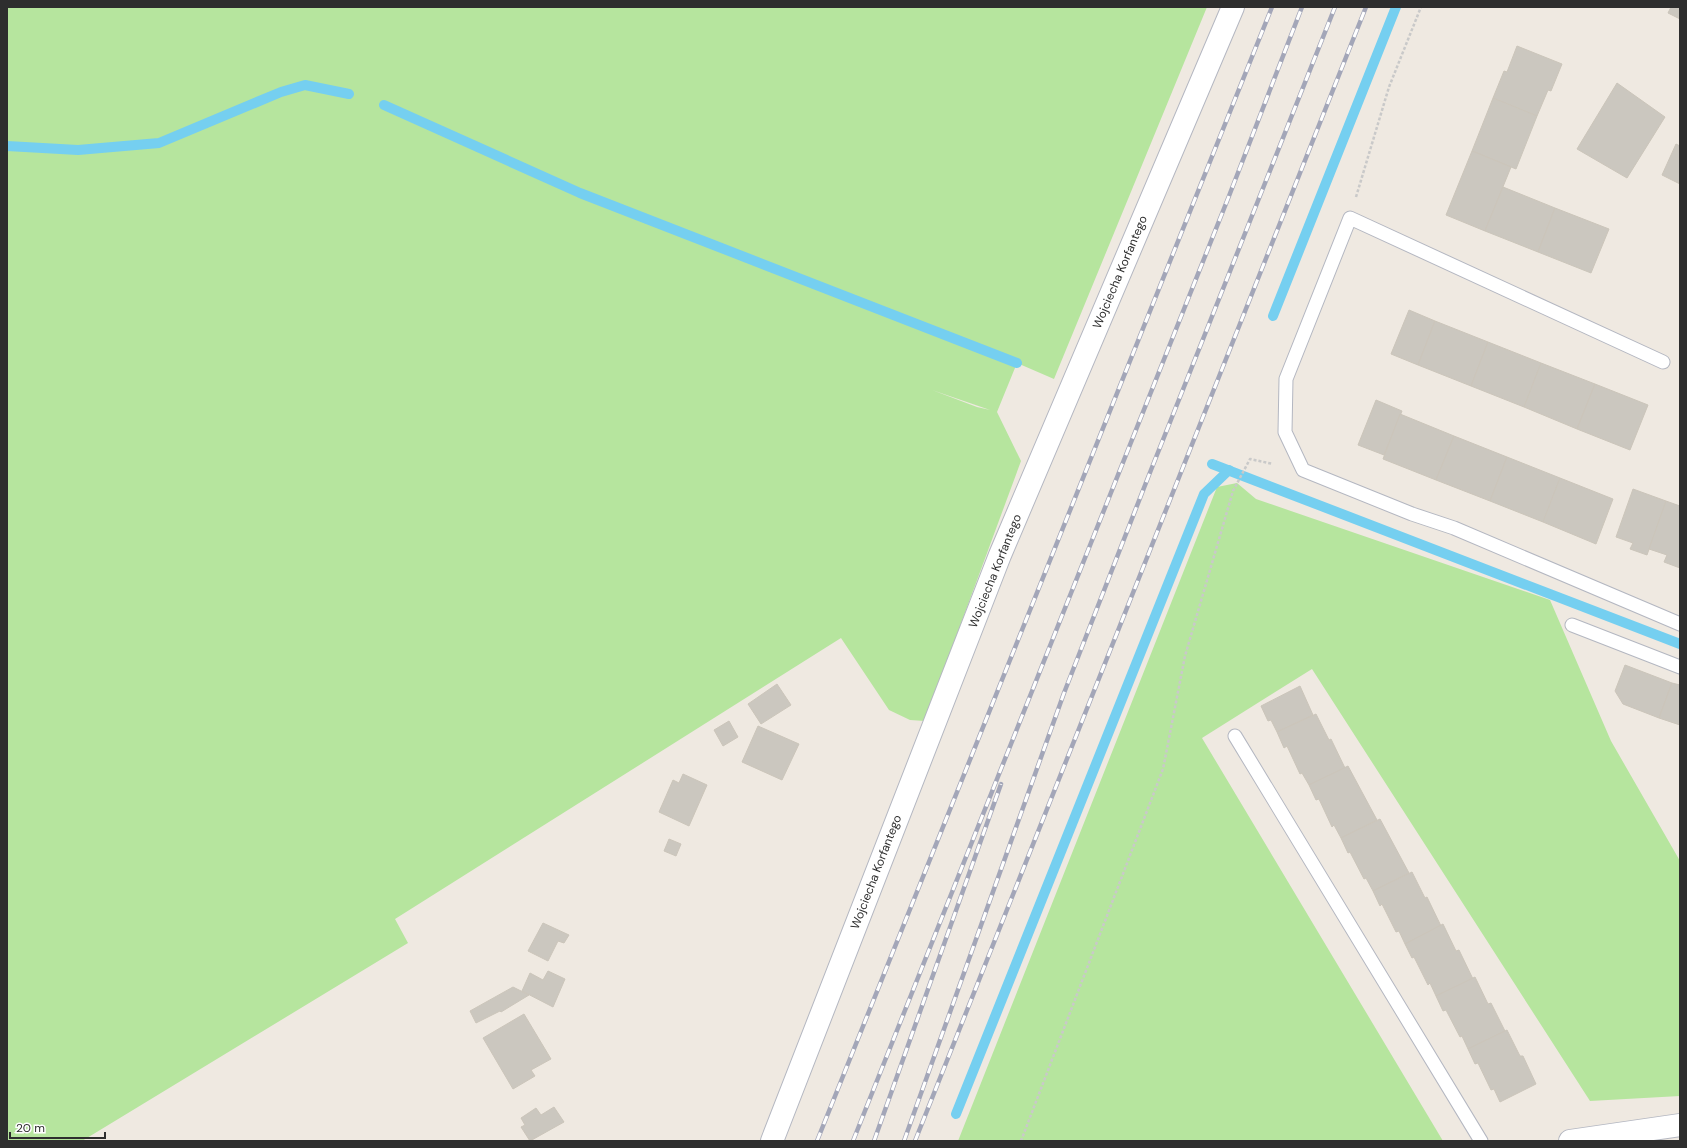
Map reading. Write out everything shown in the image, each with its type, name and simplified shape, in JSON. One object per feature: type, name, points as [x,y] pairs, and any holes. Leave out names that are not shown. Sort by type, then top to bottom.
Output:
[{"type":"street","name":"Wojciecha Korfantego","points":[[772,1141],[1000,555],[1233,7]]},
{"type":"street","points":[[1570,1141],[1680,1125]]},
{"type":"lane","points":[[1663,362],[1350,218],[1286,379],[1285,432],[1303,470],[1412,514],[1454,528],[1680,624]]},
{"type":"lane","points":[[1572,625],[1680,667]]},
{"type":"lane","points":[[1235,736],[1481,1141]]},
{"type":"path","points":[[1350,218],[1389,87],[1421,7]]},
{"type":"path","points":[[1021,1141],[1163,769],[1185,656],[1233,491],[1250,459]]},
{"type":"green space","points":[[7,7],[1207,7],[1054,379],[1017,363],[997,412],[1021,461],[925,721],[910,720],[889,710],[841,638],[395,919],[408,943],[82,1141],[7,1141]],"holes":[[[932,390],[990,410],[977,407]]]},
{"type":"green space","points":[[1237,483],[1256,499],[1550,600],[1611,741],[1680,861],[1680,1096],[1590,1101],[1312,669],[1202,738],[1443,1141],[958,1141],[1217,487]]},
{"type":"building","points":[[1671,7],[1680,7],[1680,19],[1668,13]]},
{"type":"building","points":[[1517,46],[1562,64],[1551,91],[1548,90],[1537,116],[1493,98],[1504,71],[1507,72]]},
{"type":"building","points":[[1617,83],[1665,117],[1627,178],[1577,149]]},
{"type":"building","points":[[1493,98],[1537,116],[1516,169],[1472,151]]},
{"type":"building","points":[[1676,144],[1680,146],[1680,184],[1662,175]]},
{"type":"building","points":[[1472,151],[1511,167],[1485,231],[1446,215]]},
{"type":"building","points":[[1503,187],[1555,208],[1538,252],[1485,231]]},
{"type":"building","points":[[1555,208],[1609,229],[1591,273],[1538,252]]},
{"type":"building","points":[[1409,310],[1435,321],[1418,365],[1391,354]]},
{"type":"building","points":[[1435,321],[1488,342],[1471,386],[1418,365]]},
{"type":"building","points":[[1488,342],[1541,363],[1524,407],[1471,386]]},
{"type":"building","points":[[1541,363],[1595,384],[1577,429],[1524,407]]},
{"type":"building","points":[[1595,384],[1648,405],[1630,450],[1577,429]]},
{"type":"building","points":[[1376,400],[1402,411],[1384,455],[1358,445]]},
{"type":"building","points":[[1400,414],[1454,436],[1436,480],[1383,459]]},
{"type":"building","points":[[1454,436],[1507,457],[1490,501],[1436,480]]},
{"type":"building","points":[[1507,457],[1560,478],[1543,522],[1490,501]]},
{"type":"building","points":[[1560,478],[1613,499],[1596,544],[1543,522]]},
{"type":"building","points":[[1633,489],[1666,501],[1647,555],[1630,549],[1633,543],[1616,537]]},
{"type":"building","points":[[1666,501],[1680,506],[1680,568],[1664,562],[1667,555],[1649,549]]},
{"type":"building","points":[[1625,665],[1672,683],[1659,718],[1623,704],[1615,691]]},
{"type":"building","points":[[1672,683],[1680,685],[1680,725],[1659,718]]},
{"type":"building","points":[[777,684],[791,705],[761,724],[748,704]]},
{"type":"building","points":[[1300,686],[1313,715],[1277,732],[1271,720],[1268,721],[1261,706]]},
{"type":"building","points":[[1316,714],[1329,740],[1331,739],[1345,768],[1309,785],[1302,773],[1300,774],[1287,746],[1284,748],[1277,732]]},
{"type":"building","points":[[729,721],[738,737],[723,746],[714,730]]},
{"type":"building","points":[[758,726],[799,744],[782,780],[742,762]]},
{"type":"building","points":[[1348,766],[1377,820],[1341,838],[1334,825],[1332,827],[1319,799],[1316,800],[1309,785]]},
{"type":"building","points":[[683,774],[707,785],[689,826],[659,812],[673,780],[679,783]]},
{"type":"building","points":[[1380,819],[1409,873],[1373,891],[1366,878],[1364,879],[1350,852],[1348,853],[1341,838]]},
{"type":"building","points":[[669,839],[681,844],[676,856],[664,851]]},
{"type":"building","points":[[1412,872],[1425,898],[1427,897],[1441,926],[1405,944],[1399,931],[1396,932],[1382,904],[1380,906],[1373,891]]},
{"type":"building","points":[[543,923],[569,935],[564,943],[558,941],[548,961],[528,951]]},
{"type":"building","points":[[1443,924],[1456,951],[1459,950],[1473,979],[1436,996],[1430,983],[1428,985],[1414,957],[1412,958],[1405,944]]},
{"type":"building","points":[[548,971],[565,979],[553,1007],[522,991],[530,973],[543,980]]},
{"type":"building","points":[[1475,977],[1488,1004],[1491,1003],[1505,1031],[1468,1049],[1446,1010],[1443,1011],[1436,996]]},
{"type":"building","points":[[513,987],[529,995],[501,1012],[500,1011],[476,1023],[470,1011]]},
{"type":"building","points":[[524,1014],[551,1059],[531,1070],[535,1076],[513,1089],[483,1038]]},
{"type":"building","points":[[1507,1030],[1520,1056],[1523,1056],[1536,1084],[1500,1102],[1494,1089],[1491,1090],[1478,1063],[1475,1064],[1468,1049]]},
{"type":"building","points":[[554,1107],[564,1122],[530,1141],[521,1127],[525,1125],[521,1118],[536,1108],[541,1115]]},
{"type":"waterway","points":[[1273,316],[1396,7]]},
{"type":"waterway","points":[[7,146],[78,150],[159,143],[281,92],[305,85],[349,94]]},
{"type":"waterway","points":[[384,105],[580,193],[1017,363]]},
{"type":"waterway","points":[[1212,464],[1680,644]]},
{"type":"waterway","points":[[956,1114],[1204,494],[1229,470]]},
{"type":"railway","points":[[817,1141],[1272,7]]},
{"type":"railway","points":[[853,1141],[1229,196],[1302,7]]},
{"type":"railway","points":[[904,1141],[1064,693],[1335,7]]},
{"type":"railway","points":[[915,1141],[1366,7]]},
{"type":"railway","points":[[874,1141],[1001,784]]}]
